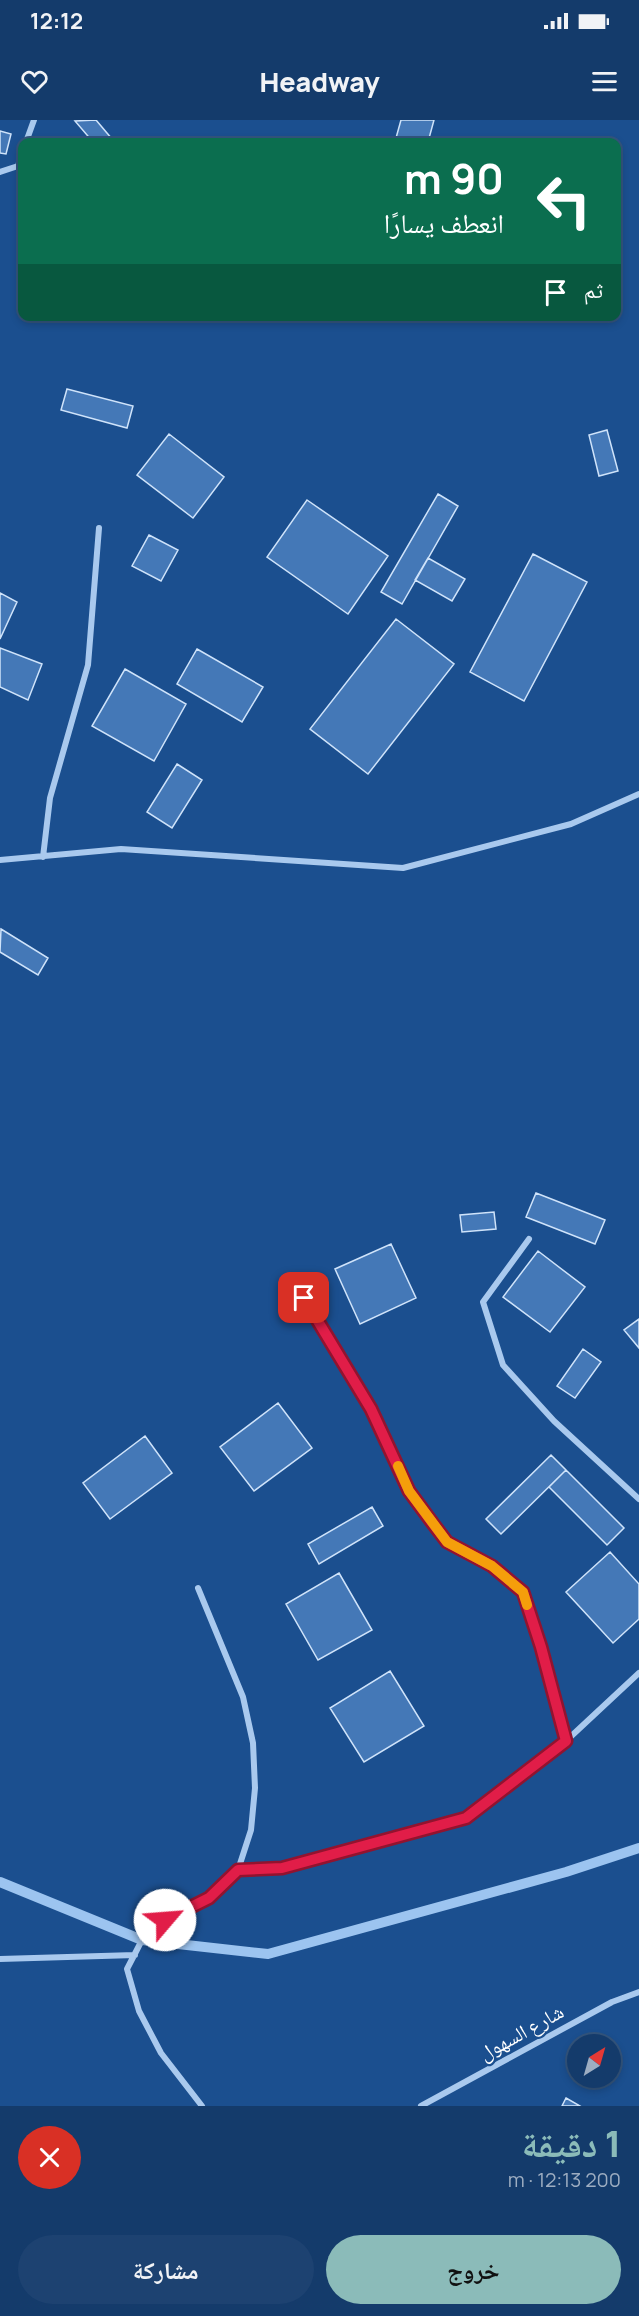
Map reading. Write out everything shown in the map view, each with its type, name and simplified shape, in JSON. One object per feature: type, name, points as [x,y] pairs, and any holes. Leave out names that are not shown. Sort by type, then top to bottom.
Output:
[{"type":"street","points":[[27,138],[34,120]]},
{"type":"street","points":[[0,172],[18,166]]},
{"type":"street","points":[[43,857],[50,798],[88,665],[99,528]]},
{"type":"street","points":[[0,860],[121,849],[403,868],[571,824],[639,794]]},
{"type":"street","points":[[529,1239],[483,1302],[503,1365],[554,1420],[639,1499]]},
{"type":"street","points":[[304,1298],[371,1409],[409,1491],[434,1525],[447,1542],[492,1566],[523,1592],[541,1647],[566,1741]]},
{"type":"street","points":[[198,1588],[243,1697],[253,1743],[255,1788],[251,1830],[238,1870],[209,1898],[165,1920],[142,1940],[127,1969],[144,2022],[161,2052],[202,2106]]},
{"type":"street","points":[[238,1870],[282,1868],[466,1818],[566,1741],[639,1672]]},
{"type":"street","points":[[0,1959],[135,1955]]},
{"type":"street","name":"شارع السهول","points":[[421,2106],[612,2002],[639,1992]]},
{"type":"building","points":[[96,120],[111,138],[90,138],[75,121]]},
{"type":"building","points":[[401,120],[434,120],[429,138],[396,138]]},
{"type":"building","points":[[0,131],[11,134],[6,154],[0,153]]},
{"type":"building","points":[[67,389],[133,406],[127,428],[61,410]]},
{"type":"building","points":[[607,430],[618,471],[599,476],[589,435]]},
{"type":"building","points":[[169,434],[224,477],[193,518],[137,475]]},
{"type":"building","points":[[438,494],[458,506],[402,604],[381,592]]},
{"type":"building","points":[[307,500],[388,556],[348,614],[267,557]]},
{"type":"building","points":[[149,535],[178,550],[161,581],[132,566]]},
{"type":"building","points":[[533,554],[587,582],[524,701],[470,672]]},
{"type":"building","points":[[428,558],[465,579],[452,601],[415,580]]},
{"type":"building","points":[[0,593],[17,602],[0,639]]},
{"type":"building","points":[[396,619],[454,664],[368,774],[310,729]]},
{"type":"building","points":[[0,648],[42,664],[28,700],[0,687]]},
{"type":"building","points":[[197,649],[263,687],[242,722],[177,684]]},
{"type":"building","points":[[125,669],[186,704],[154,761],[92,726]]},
{"type":"building","points":[[177,764],[202,780],[172,828],[147,812]]},
{"type":"building","points":[[1,929],[48,958],[38,975],[0,952]]},
{"type":"building","points":[[536,1193],[605,1220],[595,1244],[526,1217]]},
{"type":"building","points":[[494,1212],[496,1229],[462,1232],[460,1215]]},
{"type":"building","points":[[391,1244],[416,1298],[360,1324],[335,1269]]},
{"type":"building","points":[[538,1251],[585,1287],[550,1332],[503,1297]]},
{"type":"building","points":[[639,1319],[639,1348],[624,1330]]},
{"type":"building","points":[[583,1349],[601,1362],[575,1398],[557,1386]]},
{"type":"building","points":[[278,1403],[312,1448],[254,1491],[220,1447]]},
{"type":"building","points":[[145,1436],[172,1473],[110,1519],[83,1483]]},
{"type":"building","points":[[551,1455],[566,1470],[501,1534],[486,1519]]},
{"type":"building","points":[[566,1470],[624,1528],[607,1545],[549,1487]]},
{"type":"building","points":[[372,1507],[383,1526],[319,1564],[308,1544]]},
{"type":"building","points":[[610,1552],[639,1584],[639,1619],[613,1643],[566,1592]]},
{"type":"building","points":[[339,1573],[372,1630],[318,1660],[286,1604]]},
{"type":"building","points":[[390,1671],[424,1726],[364,1762],[330,1708]]},
{"type":"building","points":[[566,2098],[580,2106],[562,2106]]},
{"type":"waterway","points":[[0,1882],[142,1940],[268,1954],[566,1872],[639,1848]]},
{"type":"slow traffic","points":[[398,1466],[409,1491],[447,1542],[492,1566],[523,1592],[527,1605]]},
{"type":"route","points":[[165,1920],[209,1898],[238,1870],[282,1868],[466,1818],[566,1741],[541,1647],[523,1592],[492,1566],[447,1542],[434,1525],[409,1491],[371,1409],[304,1298]]}]
